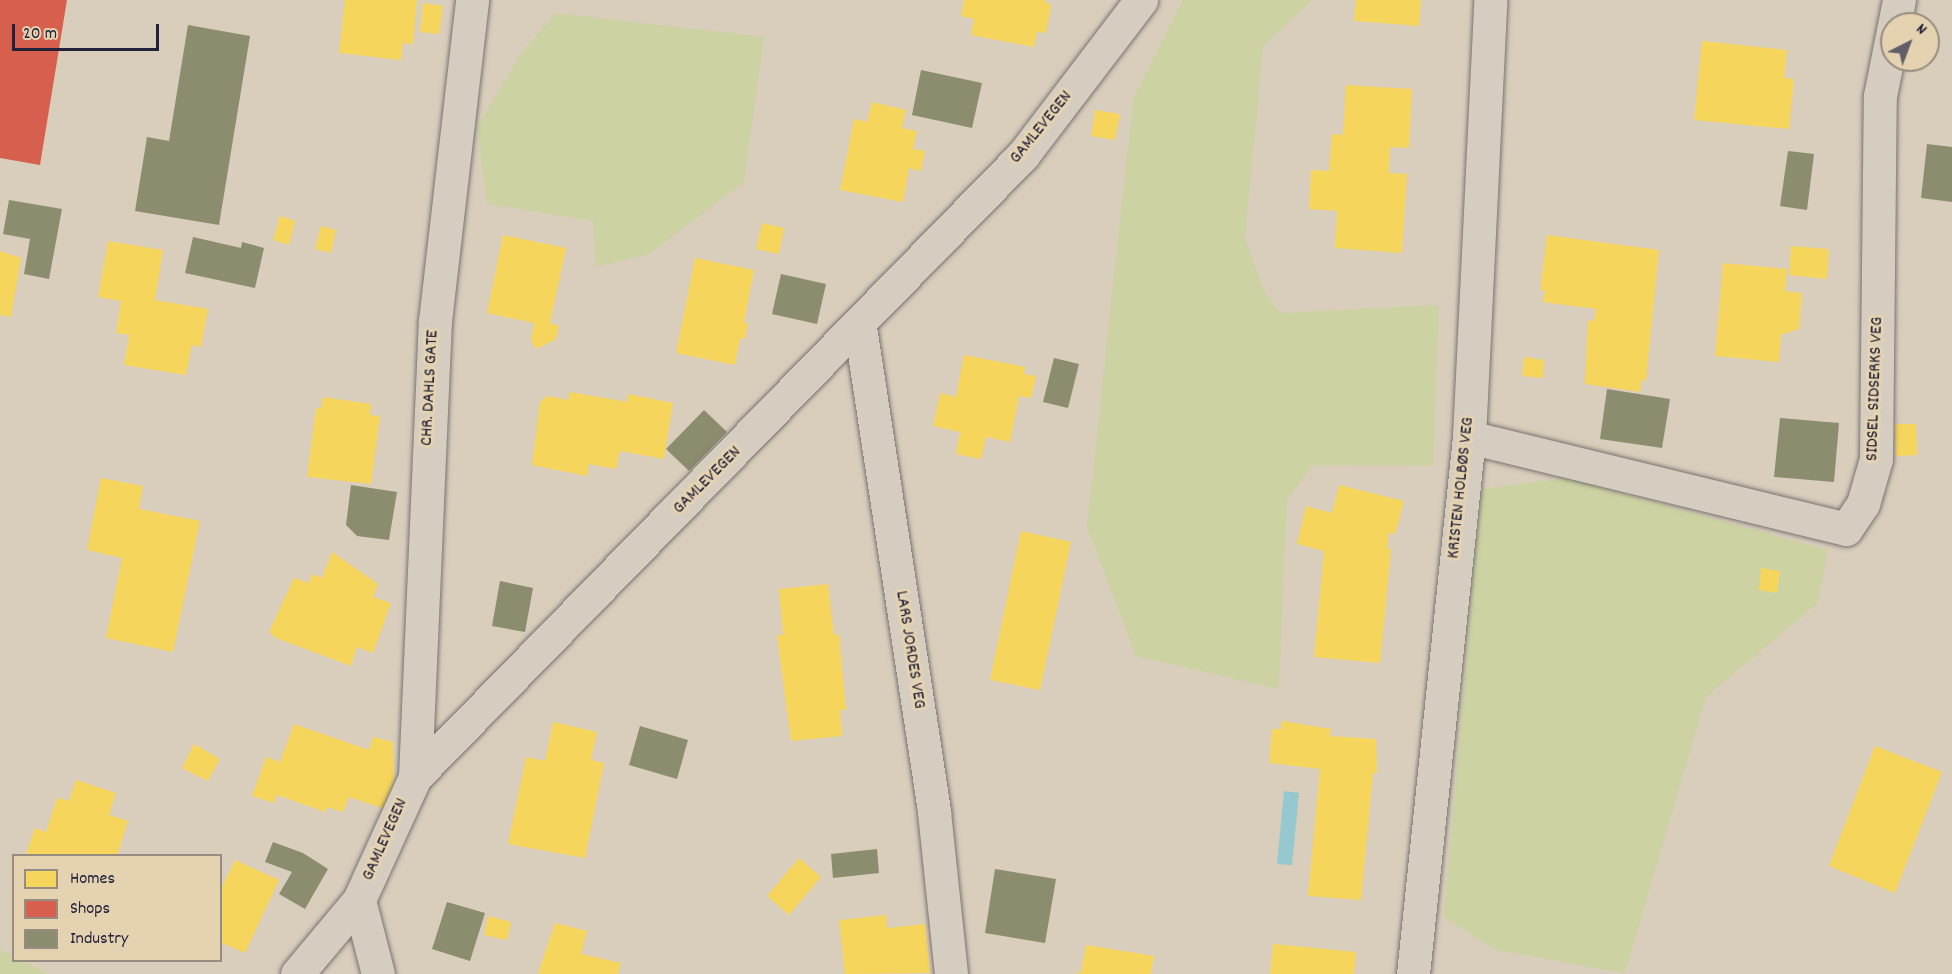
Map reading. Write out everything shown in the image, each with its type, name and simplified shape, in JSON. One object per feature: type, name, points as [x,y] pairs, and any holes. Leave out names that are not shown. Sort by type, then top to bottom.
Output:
[{"type":"street","name":"CHR. DAHLS GATE","points":[[415,777],[435,321],[472,0]]},
{"type":"street","name":"GAMLEVEGEN","points":[[297,974],[359,900],[415,777],[860,327],[1023,155],[1141,0]]},
{"type":"street","name":"KRISTEN HOLBØS VEG","points":[[1413,974],[1468,437],[1490,0]]},
{"type":"street","name":"SIDSEL SIDSERKS VEG","points":[[1468,437],[1846,529],[1863,504],[1876,459],[1880,96],[1899,0]]},
{"type":"street","name":"LARS JORDES VEG","points":[[860,327],[934,812],[951,974]]},
{"type":"street","points":[[359,900],[378,974]]},
{"type":"green space","points":[[1183,0],[1313,0],[1263,46],[1245,239],[1264,291],[1281,313],[1439,305],[1433,466],[1313,465],[1287,500],[1279,689],[1136,656],[1087,527],[1133,99]]},
{"type":"green space","points":[[556,13],[764,37],[744,182],[649,254],[596,267],[593,221],[487,204],[477,127],[523,51]]},
{"type":"green space","points":[[1566,478],[1828,550],[1818,603],[1706,697],[1625,973],[1496,950],[1444,917],[1481,489]]},
{"type":"green space","points":[[0,949],[12,955],[12,962],[25,962],[49,974],[0,974]]},
{"type":"water","points":[[1284,791],[1299,793],[1292,865],[1277,864]]},
{"type":"building: Homes","points":[[345,0],[417,0],[413,44],[403,43],[401,60],[339,53]]},
{"type":"building: Homes","points":[[964,0],[1043,0],[1051,5],[1046,33],[1037,32],[1034,47],[971,35],[974,19],[961,16]]},
{"type":"building: Homes","points":[[1356,0],[1421,0],[1419,26],[1354,21]]},
{"type":"building: Homes","points":[[423,3],[443,6],[439,34],[420,32]]},
{"type":"building: Homes","points":[[1702,41],[1787,50],[1784,78],[1794,79],[1789,129],[1694,120]]},
{"type":"building: Homes","points":[[1346,85],[1412,89],[1409,148],[1390,147],[1389,173],[1407,174],[1402,253],[1335,248],[1337,211],[1309,209],[1311,170],[1329,171],[1332,134],[1343,135]]},
{"type":"building: Homes","points":[[872,102],[906,110],[902,128],[917,131],[913,149],[925,151],[921,171],[909,168],[903,202],[840,190],[854,119],[867,122]]},
{"type":"building: Homes","points":[[1095,110],[1120,114],[1115,140],[1091,136]]},
{"type":"building: Homes","points":[[280,216],[295,221],[289,245],[273,240]]},
{"type":"building: Homes","points":[[762,223],[784,228],[779,254],[756,249]]},
{"type":"building: Homes","points":[[321,226],[336,230],[331,253],[315,249]]},
{"type":"building: Homes","points":[[503,235],[566,248],[550,323],[559,326],[556,339],[536,349],[531,340],[534,323],[487,313]]},
{"type":"building: Homes","points":[[1547,235],[1659,250],[1646,381],[1641,380],[1640,392],[1585,384],[1588,320],[1594,321],[1596,309],[1543,302],[1545,290],[1540,290]]},
{"type":"building: Homes","points":[[108,241],[163,250],[155,300],[208,309],[201,347],[192,345],[186,375],[124,365],[129,335],[116,333],[121,301],[98,297]]},
{"type":"building: Homes","points":[[1791,246],[1829,249],[1827,279],[1789,275]]},
{"type":"building: Homes","points":[[0,251],[21,258],[11,317],[0,315]]},
{"type":"building: Homes","points":[[695,258],[754,270],[744,323],[748,323],[745,339],[740,338],[735,365],[676,353]]},
{"type":"building: Homes","points":[[1723,263],[1787,269],[1785,291],[1802,293],[1799,329],[1781,335],[1779,362],[1715,356]]},
{"type":"building: Homes","points":[[964,355],[1025,367],[1024,374],[1036,376],[1031,398],[1019,396],[1010,442],[986,437],[981,459],[956,454],[960,432],[933,426],[940,393],[956,397]]},
{"type":"building: Homes","points":[[1524,357],[1544,360],[1543,378],[1522,376]]},
{"type":"building: Homes","points":[[570,392],[627,402],[628,394],[673,403],[664,459],[620,451],[616,469],[589,464],[587,476],[532,465],[540,402],[548,396],[568,400]]},
{"type":"building: Homes","points":[[323,397],[371,404],[370,415],[380,416],[371,484],[307,477],[316,408],[321,409]]},
{"type":"building: Homes","points":[[1895,424],[1916,424],[1917,455],[1896,456]]},
{"type":"building: Homes","points":[[101,478],[143,486],[139,509],[200,521],[173,652],[106,638],[122,558],[87,550]]},
{"type":"building: Homes","points":[[1339,485],[1404,501],[1395,534],[1389,533],[1387,549],[1391,549],[1380,663],[1314,657],[1324,551],[1297,544],[1306,506],[1332,513]]},
{"type":"building: Homes","points":[[1021,531],[1071,542],[1040,690],[990,680]]},
{"type":"building: Homes","points":[[332,552],[378,584],[373,597],[391,603],[373,653],[357,647],[351,666],[276,638],[269,632],[294,578],[309,583],[312,574],[322,578]]},
{"type":"building: Homes","points":[[1761,568],[1780,571],[1777,593],[1759,590]]},
{"type":"building: Homes","points":[[828,584],[834,635],[839,634],[846,710],[840,710],[842,736],[791,741],[777,635],[783,635],[779,589]]},
{"type":"building: Homes","points":[[1282,721],[1331,729],[1330,736],[1376,739],[1377,773],[1373,773],[1361,900],[1308,896],[1320,769],[1269,763],[1272,729],[1281,729]]},
{"type":"building: Homes","points":[[553,722],[597,732],[591,760],[604,763],[585,858],[508,844],[526,757],[545,761]]},
{"type":"building: Homes","points":[[294,724],[369,750],[373,737],[393,742],[394,781],[385,809],[349,797],[343,812],[327,807],[325,812],[277,795],[274,803],[252,796],[266,757],[280,762]]},
{"type":"building: Homes","points":[[194,744],[220,759],[208,781],[182,768]]},
{"type":"building: Homes","points":[[1875,746],[1942,772],[1895,893],[1829,866]]},
{"type":"building: Homes","points":[[76,780],[116,793],[109,815],[128,821],[118,854],[26,854],[35,828],[46,832],[57,798],[69,801]]},
{"type":"building: Homes","points":[[799,858],[821,877],[789,915],[767,896]]},
{"type":"building: Homes","points":[[235,860],[279,880],[245,953],[222,943],[222,887]]},
{"type":"building: Homes","points":[[886,915],[887,928],[925,924],[930,973],[845,974],[839,920]]},
{"type":"building: Homes","points":[[488,916],[511,922],[507,940],[484,935]]},
{"type":"building: Homes","points":[[555,923],[587,931],[581,954],[621,963],[618,974],[538,974]]},
{"type":"building: Homes","points":[[1273,944],[1356,952],[1354,974],[1270,974]]},
{"type":"building: Homes","points":[[1086,945],[1154,956],[1151,974],[1075,974],[1081,972]]},
{"type":"building: Shops","points":[[0,0],[67,0],[40,165],[0,158]]},
{"type":"building: Industry","points":[[188,25],[250,36],[219,225],[135,211],[147,137],[169,141]]},
{"type":"building: Industry","points":[[921,70],[982,83],[972,128],[912,115]]},
{"type":"building: Industry","points":[[1927,144],[1952,147],[1952,202],[1921,198]]},
{"type":"building: Industry","points":[[1788,151],[1814,154],[1807,210],[1780,206]]},
{"type":"building: Industry","points":[[9,200],[62,209],[49,279],[24,274],[30,239],[3,234]]},
{"type":"building: Industry","points":[[193,237],[241,248],[242,242],[264,248],[255,288],[185,273]]},
{"type":"building: Industry","points":[[781,274],[826,284],[817,324],[772,314]]},
{"type":"building: Industry","points":[[1054,358],[1079,364],[1068,408],[1043,402]]},
{"type":"building: Industry","points":[[1607,389],[1670,399],[1662,448],[1600,439]]},
{"type":"building: Industry","points":[[704,410],[727,432],[689,471],[666,449]]},
{"type":"building: Industry","points":[[1780,418],[1839,423],[1834,482],[1774,477]]},
{"type":"building: Industry","points":[[351,485],[397,492],[389,540],[357,536],[346,525]]},
{"type":"building: Industry","points":[[500,581],[533,588],[525,632],[492,626]]},
{"type":"building: Industry","points":[[640,726],[688,740],[677,779],[629,765]]},
{"type":"building: Industry","points":[[273,842],[303,853],[328,869],[305,909],[279,894],[292,872],[265,862]]},
{"type":"building: Industry","points":[[877,849],[879,873],[833,878],[831,854]]},
{"type":"building: Industry","points":[[995,869],[1056,879],[1045,943],[985,933]]},
{"type":"building: Industry","points":[[447,902],[485,913],[470,961],[432,949]]}]
